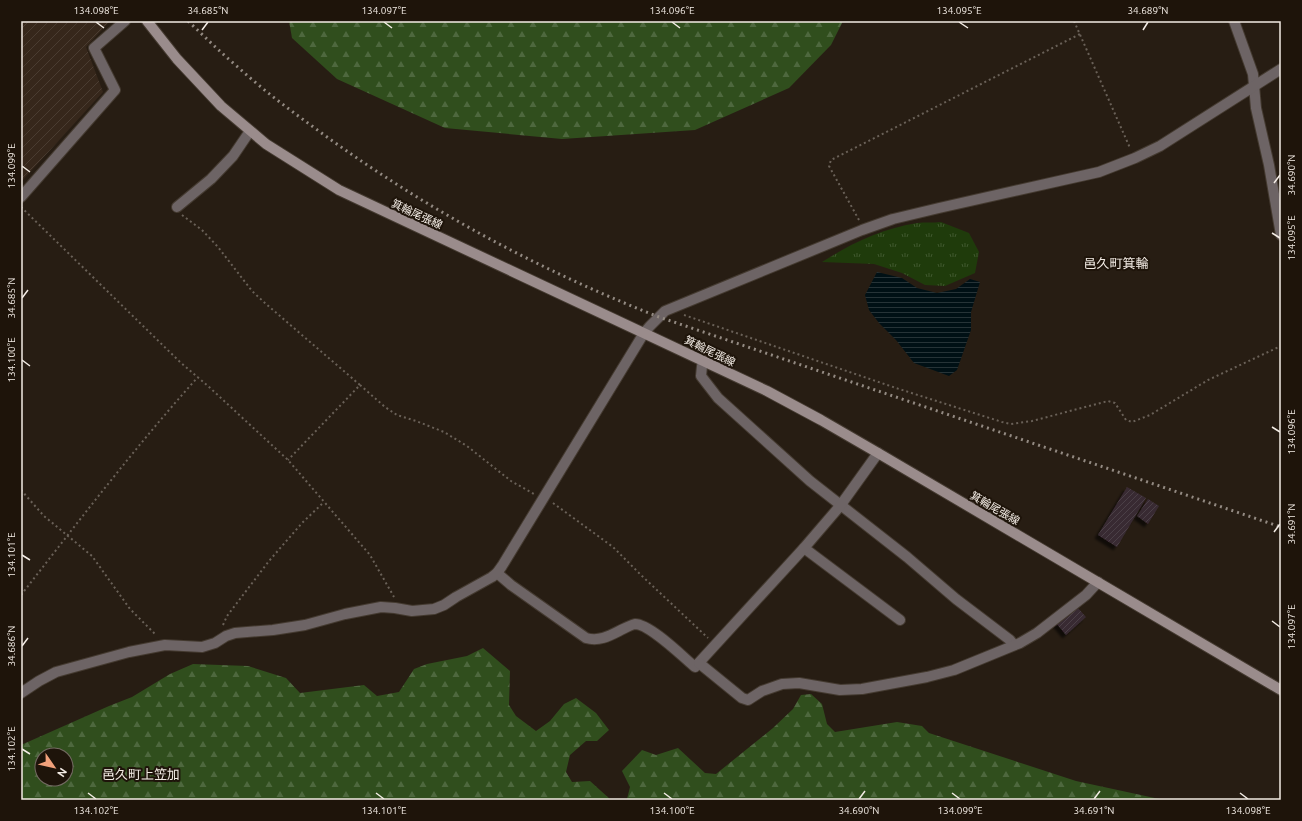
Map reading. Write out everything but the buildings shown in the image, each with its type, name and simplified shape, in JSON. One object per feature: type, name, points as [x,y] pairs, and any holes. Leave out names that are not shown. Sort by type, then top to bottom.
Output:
[{"type":"main road","name":"箕輪尾張線","points":[[147,21],[177,59],[221,106],[266,144],[339,190],[705,362],[821,420],[1281,690]]},
{"type":"street","points":[[21,197],[115,90],[94,48],[125,21]]},
{"type":"street","points":[[1234,21],[1253,74],[1256,108],[1269,165],[1281,235]]},
{"type":"street","points":[[21,693],[56,672],[129,652],[165,645],[202,647],[216,643],[226,636],[235,633],[273,630],[305,625],[345,614],[381,607],[412,611],[434,609],[444,605],[497,573],[644,333],[665,311],[862,230],[893,219],[1099,172],[1135,158],[1179,135],[1281,69]]},
{"type":"street","points":[[178,207],[211,179],[234,156],[250,131]]},
{"type":"street","points":[[705,362],[702,366],[701,376],[718,398],[810,481],[907,557],[956,599],[1010,640],[1014,645]]},
{"type":"street","points":[[497,573],[511,585],[586,638],[594,640],[603,639],[635,624],[645,627],[663,639],[695,667],[714,644],[804,548],[840,506],[878,453]]},
{"type":"street","points":[[804,548],[900,620]]},
{"type":"street","points":[[699,663],[742,698],[748,700],[762,691],[782,684],[799,683],[840,690],[862,689],[928,677],[954,670],[1014,645],[1037,633],[1086,595],[1098,582]]},
{"type":"path","points":[[1074,21],[1135,158]]},
{"type":"path","points":[[862,230],[857,215],[829,166],[831,160],[1080,34]]},
{"type":"path","points":[[21,207],[180,362],[288,460],[370,555],[393,596],[396,608]]},
{"type":"path","points":[[178,207],[178,211],[202,230],[218,247],[257,295],[385,408],[397,415],[444,432],[467,446],[511,481],[543,500],[549,499],[613,547],[714,644]]},
{"type":"path","points":[[673,308],[677,312],[689,317],[910,392],[1011,424],[1032,421],[1108,401],[1115,403],[1126,420],[1132,422],[1150,415],[1208,380],[1281,346]]},
{"type":"path","points":[[21,595],[73,527],[172,406],[198,377]]},
{"type":"path","points":[[288,460],[360,385]]},
{"type":"path","points":[[21,490],[44,516],[92,556],[130,609],[165,645]]},
{"type":"path","points":[[226,636],[223,625],[227,616],[269,561],[302,523],[324,502]]},
{"type":"shaded area","points":[[21,21],[110,21],[86,47],[103,92],[21,182]]},
{"type":"shaded area","points":[[877,272],[902,278],[917,288],[937,293],[956,289],[970,279],[980,282],[971,312],[971,330],[957,370],[949,376],[914,363],[896,340],[879,323],[869,310],[865,295]]},
{"type":"green space","points":[[289,21],[843,21],[831,45],[789,88],[695,130],[562,139],[445,128],[337,79],[292,38]]},
{"type":"green space","points":[[941,222],[969,233],[979,252],[975,273],[945,286],[925,285],[902,273],[874,264],[822,262],[844,249],[879,233],[917,223]]},
{"type":"green space","points":[[483,648],[510,671],[509,705],[516,716],[536,731],[550,721],[564,704],[576,698],[596,713],[609,730],[597,741],[586,741],[570,755],[566,772],[572,782],[590,781],[611,800],[21,800],[21,745],[132,697],[170,674],[193,664],[248,666],[286,678],[300,693],[364,685],[377,696],[399,692],[414,669],[427,664],[467,656]]},
{"type":"green space","points":[[811,694],[822,704],[827,724],[835,732],[897,722],[922,726],[929,733],[1076,781],[1164,800],[623,800],[627,799],[630,787],[622,771],[642,750],[656,755],[678,748],[705,773],[716,774],[773,728],[793,709],[801,695]]},
{"type":"railway","points":[[188,21],[226,57],[266,91],[394,183],[479,233],[567,278],[659,317],[1281,527]]},
{"type":"district","name":"邑久町箕輪","points":[[1116,263]]},
{"type":"district","name":"邑久町上笠加","points":[[141,774]]}]
